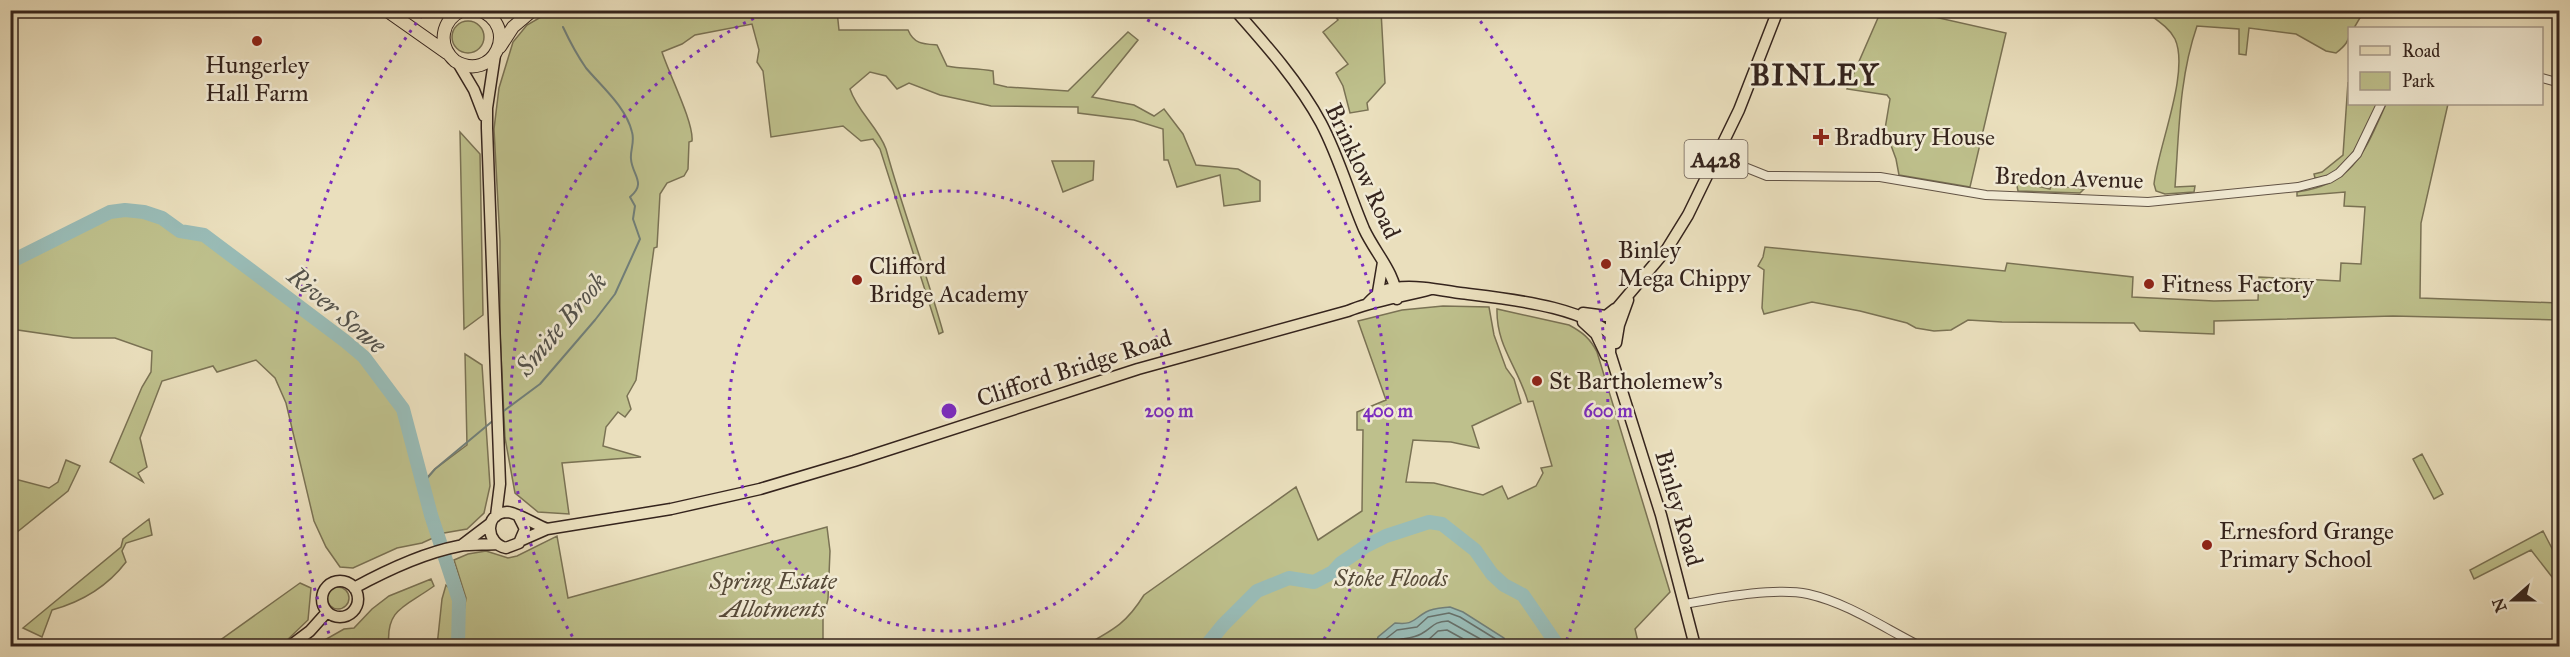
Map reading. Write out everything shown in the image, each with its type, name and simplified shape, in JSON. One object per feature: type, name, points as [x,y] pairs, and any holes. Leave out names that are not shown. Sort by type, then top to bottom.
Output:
[{"type":"highway","points":[[386,10],[458,63],[478,66],[489,61],[513,27],[533,10]]},
{"type":"highway","points":[[479,10],[491,17],[498,28],[500,39],[496,52]]},
{"type":"highway","points":[[447,53],[443,40],[445,27],[462,11]]},
{"type":"main road","name":"Brinklow Road","points":[[1235,10],[1284,68],[1320,121],[1340,163],[1365,230],[1397,293]]},
{"type":"main road","name":"A428","points":[[1615,334],[1611,322],[1618,307],[1667,249],[1688,215],[1739,110],[1778,10]]},
{"type":"main road","points":[[496,52],[487,108],[487,128],[500,484],[490,534],[497,544]]},
{"type":"main road","points":[[458,63],[474,90],[487,128]]},
{"type":"main road","points":[[1378,292],[1383,262]]},
{"type":"main road","name":"Clifford Bridge Road","points":[[1368,303],[1378,292],[1397,293],[1431,289],[1495,297],[1563,310]]},
{"type":"main road","name":"Clifford Bridge Road","points":[[522,540],[547,529],[670,509],[770,486],[1138,369],[1348,311],[1397,293]]},
{"type":"main road","name":"A428","points":[[1615,334],[1630,294]]},
{"type":"main road","points":[[1563,310],[1606,316],[1618,307]]},
{"type":"main road","points":[[1563,310],[1585,323],[1596,334],[1619,382]]},
{"type":"main road","points":[[1563,310],[1615,334]]},
{"type":"main road","points":[[1596,334],[1615,334]]},
{"type":"main road","name":"Binley Road","points":[[1615,334],[1610,353],[1661,515],[1695,646]]},
{"type":"main road","points":[[354,588],[376,576],[429,554],[462,545],[497,544],[510,547],[522,540],[525,529],[507,504],[500,484]]},
{"type":"main road","points":[[462,545],[506,512],[547,529]]},
{"type":"main road","points":[[341,581],[348,582],[354,588],[358,602],[354,611],[340,618],[327,612],[322,599],[325,590],[330,585],[341,581]]},
{"type":"main road","points":[[290,646],[310,631],[327,612]]},
{"type":"street","points":[[2543,79],[2559,83]]},
{"type":"street","name":"Bredon Avenue","points":[[1717,156],[1767,176],[1880,177],[1986,195],[2148,202],[2292,188],[2329,179],[2344,169],[2357,154],[2381,105]]},
{"type":"street","points":[[1685,604],[1780,592],[1807,594],[1832,601],[1920,646]]},
{"type":"green space","points":[[553,10],[837,11],[839,30],[908,30],[916,41],[937,45],[947,66],[993,71],[994,84],[1068,91],[1128,32],[1138,40],[1092,97],[1134,105],[1154,116],[1164,109],[1183,134],[1196,165],[1238,169],[1260,181],[1260,201],[1224,206],[1220,175],[1177,187],[1168,160],[1164,160],[1163,129],[1134,120],[1078,113],[1078,107],[991,106],[940,95],[909,83],[897,89],[886,76],[870,72],[850,89],[857,105],[878,133],[886,149],[943,332],[939,334],[880,149],[873,139],[861,141],[843,126],[771,137],[763,71],[757,62],[759,50],[752,24],[695,35],[682,44],[662,52],[692,133],[692,141],[689,142],[688,169],[684,176],[667,183],[660,194],[657,247],[654,248],[636,380],[627,396],[631,409],[625,417],[618,412],[606,427],[603,446],[641,457],[562,463],[569,514],[538,512],[515,493],[505,438],[500,333],[500,241],[494,129],[499,88],[513,42],[527,25]]},
{"type":"green space","points":[[2190,10],[2199,13],[2199,10],[2364,11],[2355,27],[2348,27],[2346,43],[2336,53],[2326,51],[2296,34],[2249,28],[2246,55],[2239,54],[2239,29],[2197,26],[2183,86],[2175,187],[2195,186],[2194,192],[2165,194],[2156,191],[2154,184],[2176,90],[2179,53],[2175,39],[2169,31],[2145,11]]},
{"type":"green space","points":[[1331,11],[1381,11],[1385,83],[1367,103],[1368,110],[1350,113],[1343,86],[1336,73],[1348,64],[1323,32],[1338,20]]},
{"type":"green space","points":[[1881,11],[1908,11],[2006,33],[1970,187],[1899,175],[1885,129],[1890,99],[1887,95],[1847,89]]},
{"type":"green space","points":[[468,21],[479,26],[484,37],[479,48],[468,53],[457,48],[452,37],[457,26]]},
{"type":"green space","points":[[2348,82],[2348,105],[2377,105],[2361,138],[2346,162],[2337,171],[2315,178],[2314,174],[2322,172],[2343,155]]},
{"type":"green space","points":[[2386,105],[2448,105],[2421,223],[2420,298],[2559,303],[2559,320],[2393,316],[2214,321],[2214,334],[2140,331],[2134,323],[1968,320],[1951,330],[1934,331],[1916,328],[1907,323],[1860,311],[1812,302],[1764,314],[1762,308],[1764,270],[1758,266],[1765,247],[2005,271],[2007,263],[2133,277],[2132,297],[2214,301],[2258,300],[2259,277],[2340,281],[2341,263],[2361,264],[2365,207],[2344,206],[2345,192],[2297,196],[2297,192],[2316,188],[2345,173],[2355,163]]},
{"type":"green space","points":[[460,132],[480,154],[483,315],[464,329]]},
{"type":"green space","points":[[1052,161],[1094,161],[1093,180],[1063,192]]},
{"type":"green space","points":[[2016,181],[2050,189],[2051,185],[2084,189],[2080,193],[2018,191]]},
{"type":"green space","points":[[121,205],[150,209],[170,218],[182,227],[192,227],[209,235],[293,295],[370,356],[403,409],[423,482],[435,469],[467,445],[465,354],[482,365],[490,486],[484,513],[467,529],[444,533],[422,543],[397,548],[353,568],[340,567],[326,547],[314,521],[286,403],[275,378],[256,360],[217,372],[213,366],[162,381],[140,438],[147,467],[138,473],[143,482],[110,462],[142,387],[151,372],[152,351],[115,338],[73,338],[11,329],[10,257],[106,208]]},
{"type":"green space","name":"Stoke Floods","points":[[1443,306],[1489,307],[1494,335],[1506,368],[1514,379],[1521,403],[1472,426],[1479,448],[1451,442],[1413,440],[1406,482],[1434,483],[1483,495],[1502,486],[1508,499],[1536,486],[1543,473],[1541,468],[1552,466],[1533,401],[1528,402],[1500,334],[1497,309],[1569,325],[1578,330],[1597,352],[1670,592],[1635,629],[1639,646],[1084,646],[1125,620],[1144,595],[1296,487],[1318,540],[1362,511],[1363,430],[1357,430],[1357,412],[1386,400],[1358,321],[1402,310]]},
{"type":"green space","points":[[2422,454],[2443,494],[2434,499],[2413,459]]},
{"type":"green space","points":[[66,460],[80,466],[68,491],[11,537],[11,499],[16,497],[14,489],[11,489],[11,478],[49,488],[58,482]]},
{"type":"green space","points":[[149,519],[152,535],[126,543],[122,551],[126,562],[102,586],[73,603],[52,610],[42,637],[23,628],[121,547],[123,539]]},
{"type":"green space","name":"Spring Estate Allotments","points":[[827,527],[830,551],[828,599],[823,619],[823,646],[463,646],[462,624],[466,598],[454,560],[468,554],[486,551],[508,558],[517,556],[557,536],[568,598]]},
{"type":"green space","points":[[2543,531],[2559,562],[2559,586],[2531,550],[2474,579],[2470,570]]},
{"type":"green space","points":[[431,579],[434,586],[400,609],[394,616],[389,633],[389,646],[314,646],[344,629],[354,628],[372,609],[389,596]]},
{"type":"green space","points":[[300,583],[311,588],[308,620],[283,644],[279,646],[212,646]]},
{"type":"green space","points":[[446,585],[451,590],[456,605],[454,646],[437,646],[442,599]]},
{"type":"green space","points":[[338,587],[346,590],[349,598],[346,606],[338,609],[330,606],[327,598],[330,590]]},
{"type":"water","points":[[1450,607],[1463,612],[1504,638],[1507,646],[1375,646],[1378,637],[1395,623],[1409,623],[1429,611]]},
{"type":"waterway","name":"Smite Brook","points":[[501,413],[540,384],[595,320],[615,294],[640,239],[633,219],[635,206],[630,197],[635,192],[638,183],[631,159],[633,136],[629,123],[613,98],[586,68],[563,27]]},
{"type":"waterway","name":"River Sowe","points":[[10,262],[110,212],[125,210],[144,212],[162,218],[180,231],[204,235],[364,357],[403,409],[431,515],[459,600],[458,646]]},
{"type":"waterway","name":"Smite Brook","points":[[423,483],[435,469],[495,419]]},
{"type":"waterway","name":"River Sowe","points":[[1206,646],[1223,625],[1257,591],[1289,578],[1314,582],[1333,572],[1341,563],[1366,546],[1386,536],[1429,522],[1442,524],[1475,550],[1492,574],[1504,585],[1523,595],[1558,646]]},
{"type":"place","name":"Hungerley Hall Farm","points":[[257,41]]},
{"type":"place","name":"Bradbury House","points":[[1821,137]]},
{"type":"place","name":"Binley Mega Chippy","points":[[1606,264]]},
{"type":"place","name":"Clifford Bridge Academy","points":[[857,280]]},
{"type":"place","name":"Fitness Factory","points":[[2149,284]]},
{"type":"place","name":"St Bartholemew's","points":[[1537,381]]},
{"type":"place","name":"Ernesford Grange Primary School","points":[[2207,545]]},
{"type":"district","name":"BINLEY","points":[[1815,75]]}]
